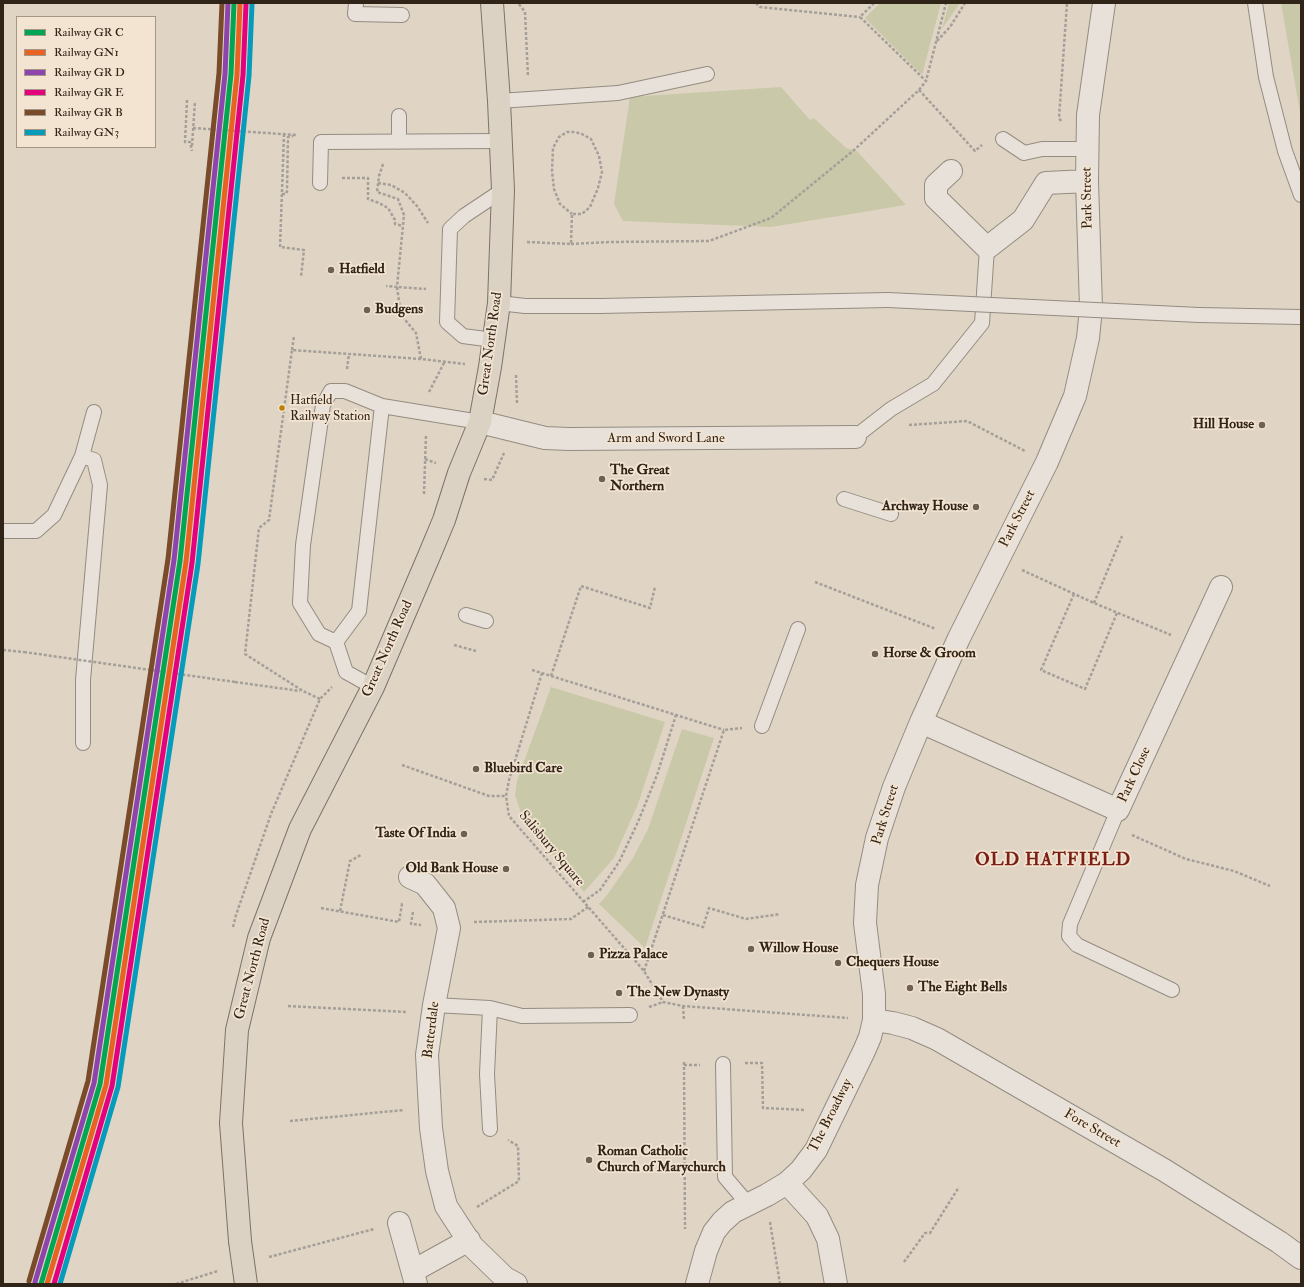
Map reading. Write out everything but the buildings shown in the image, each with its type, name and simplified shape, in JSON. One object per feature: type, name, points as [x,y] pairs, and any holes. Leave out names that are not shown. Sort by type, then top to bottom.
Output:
[{"type":"main road","name":"Great North Road","points":[[246,1284],[240,1241],[230,1123],[237,1030],[259,938],[300,829],[373,687],[444,520],[459,472],[480,422],[490,367],[499,303],[503,190],[499,101],[492,3]]},
{"type":"street","name":"Park Street","points":[[874,1020],[874,994],[866,923],[867,885],[877,838],[894,787],[921,722],[959,638],[1047,462],[1075,396],[1088,338],[1091,308],[1087,181],[1088,115],[1104,3]]},
{"type":"street","points":[[951,171],[936,184],[936,198],[987,248],[1023,220],[1046,183],[1087,181]]},
{"type":"street","name":"Arm and Sword Lane","points":[[480,422],[545,438],[569,440],[855,437]]},
{"type":"street","name":"Park Close","points":[[921,722],[1115,817],[1221,587]]},
{"type":"street","name":"Batterdale","points":[[410,877],[425,884],[444,908],[449,928],[427,1055],[430,1107],[437,1171],[446,1206],[472,1246],[505,1278],[516,1284]]},
{"type":"street","name":"The Broadway","points":[[697,1284],[714,1232],[722,1222],[733,1212],[787,1183],[801,1170],[816,1150],[864,1051],[870,1037],[874,1020]]},
{"type":"street","name":"Fore Street","points":[[874,1020],[912,1028],[937,1039],[1164,1170],[1279,1242],[1301,1258]]},
{"type":"street","points":[[787,1183],[817,1216],[828,1239],[836,1284]]},
{"type":"street","points":[[399,1223],[415,1277],[469,1240]]},
{"type":"lane","points":[[356,3],[356,14],[402,15]]},
{"type":"lane","points":[[1255,3],[1266,77],[1285,152],[1301,195]]},
{"type":"lane","points":[[499,101],[618,93],[707,74]]},
{"type":"lane","points":[[399,116],[399,142]]},
{"type":"lane","points":[[1003,139],[1024,153],[1042,149],[1087,149]]},
{"type":"lane","points":[[320,183],[321,142],[500,141]]},
{"type":"lane","points":[[493,340],[463,336],[447,322],[450,230],[464,216],[503,190]]},
{"type":"lane","points":[[855,437],[891,409],[934,384],[982,323],[987,248]]},
{"type":"lane","points":[[499,303],[525,306],[600,306],[888,300],[1199,315],[1301,317]]},
{"type":"lane","points":[[373,687],[346,672],[336,642],[319,634],[300,603],[303,545],[322,405],[331,391],[345,391],[382,406],[480,422]]},
{"type":"lane","points":[[336,642],[359,611],[382,406]]},
{"type":"lane","points":[[3,531],[36,531],[54,515],[82,456],[94,412]]},
{"type":"lane","points":[[82,456],[94,460],[100,485],[83,680],[83,743]]},
{"type":"lane","points":[[844,499],[891,514]]},
{"type":"lane","points":[[466,615],[486,621]]},
{"type":"lane","points":[[762,726],[798,629]]},
{"type":"lane","points":[[1115,817],[1070,924],[1069,936],[1077,945],[1172,990]]},
{"type":"lane","points":[[434,1009],[490,1008],[522,1016],[630,1015]]},
{"type":"lane","points":[[490,1008],[487,1074],[490,1129]]},
{"type":"lane","points":[[723,1064],[725,1177],[748,1204]]},
{"type":"path","points":[[756,3],[760,6],[860,17],[926,81]]},
{"type":"path","points":[[860,17],[874,3]]},
{"type":"path","points":[[526,242],[571,244],[709,241],[771,218],[854,150],[919,90],[926,81],[946,3]]},
{"type":"path","points":[[935,42],[950,27],[965,3]]},
{"type":"path","points":[[919,90],[975,151],[991,136],[1003,139]]},
{"type":"path","points":[[187,100],[185,142],[190,142],[192,150],[195,101]]},
{"type":"path","points":[[193,128],[296,135],[288,137],[287,191],[286,194],[282,194]]},
{"type":"path","points":[[567,132],[582,134],[591,139],[599,156],[602,172],[598,188],[590,206],[582,214],[572,214],[560,204],[554,189],[552,171],[553,148],[559,137],[567,132]]},
{"type":"path","points":[[284,134],[280,247],[304,250],[301,277]]},
{"type":"path","points":[[383,165],[377,192],[398,199],[404,215],[397,287],[401,315],[416,333],[421,359]]},
{"type":"path","points":[[368,178],[368,199],[388,208],[395,220],[395,224],[403,226]]},
{"type":"path","points":[[378,183],[390,185],[405,193],[417,206],[428,224]]},
{"type":"path","points":[[571,244],[572,214]]},
{"type":"path","points":[[386,286],[426,289]]},
{"type":"path","points":[[294,336],[269,520],[259,528],[245,654],[303,691],[320,699],[327,693]]},
{"type":"path","points":[[292,350],[445,361],[428,392]]},
{"type":"path","points":[[516,370],[517,411]]},
{"type":"path","points":[[906,426],[967,421],[1047,462]]},
{"type":"path","points":[[492,480],[504,454]]},
{"type":"path","points":[[1094,603],[1122,536]]},
{"type":"path","points":[[998,559],[1094,603],[1195,645]]},
{"type":"path","points":[[815,582],[959,638]]},
{"type":"path","points":[[551,676],[580,586],[650,608],[655,587]]},
{"type":"path","points":[[1074,594],[1041,670],[1077,686],[1085,689],[1117,613]]},
{"type":"path","points":[[454,645],[476,651]]},
{"type":"path","points":[[3,650],[303,691]]},
{"type":"path","points":[[532,670],[724,730],[762,726]]},
{"type":"path","name":"Salisbury Square","points":[[542,673],[509,780],[506,796],[509,816],[644,972],[663,1002],[683,1006],[874,1020]]},
{"type":"path","points":[[584,902],[600,890],[619,862],[632,836],[656,775],[676,715]]},
{"type":"path","points":[[644,972],[724,730]]},
{"type":"path","points":[[402,765],[489,796],[506,796]]},
{"type":"path","points":[[1115,817],[1134,837],[1186,859],[1234,870],[1270,886]]},
{"type":"path","points":[[340,911],[350,861],[361,855]]},
{"type":"path","points":[[321,908],[399,922],[402,904],[408,904]]},
{"type":"path","points":[[414,906],[411,924],[449,928],[462,922],[571,919],[588,907]]},
{"type":"path","points":[[663,915],[703,928],[709,908],[746,919],[780,914]]},
{"type":"path","points":[[288,1006],[434,1009]]},
{"type":"path","points":[[683,1006],[684,1020]]},
{"type":"path","points":[[685,1235],[684,1064],[762,1063],[763,1108],[835,1111]]},
{"type":"path","points":[[290,1121],[430,1107]]},
{"type":"path","points":[[446,1206],[472,1210],[519,1181],[518,1146],[490,1129]]},
{"type":"path","points":[[904,1262],[926,1233],[930,1233],[959,1187]]},
{"type":"path","points":[[767,1195],[780,1284]]},
{"type":"path","points":[[280,1254],[399,1223]]},
{"type":"path","points":[[176,1284],[216,1272]]},
{"type":"green space","points":[[880,3],[941,3],[922,75],[865,18]]},
{"type":"green space","points":[[949,3],[960,3],[942,29]]},
{"type":"green space","points":[[1281,3],[1301,3],[1301,118]]},
{"type":"green space","points":[[781,87],[810,120],[814,118],[846,148],[857,151],[906,205],[771,227],[623,221],[614,204],[630,97]]},
{"type":"green space","points":[[551,687],[665,722],[638,804],[614,858],[584,892],[522,816],[515,795],[517,781]]},
{"type":"green space","points":[[682,729],[714,738],[645,948],[599,904],[633,858],[648,829]]},
{"type":"transit line","points":[[29,1281],[88,1081],[168,559],[219,73],[222,3]]},
{"type":"transit line","points":[[35,1282],[94,1083],[174,560],[225,74],[228,3]]},
{"type":"transit line","points":[[41,1284],[100,1084],[180,561],[231,74],[234,3]]},
{"type":"transit line","points":[[54,1284],[112,1086],[192,563],[243,75],[246,4]]},
{"type":"rail line","name":"GN1","points":[[47,1284],[106,1085],[186,562],[237,75],[240,3]]},
{"type":"rail line","name":"GN3","points":[[60,1284],[118,1087],[198,564],[249,76],[252,4]]},
{"type":"place","name":"Hatfield","points":[[331,270]]},
{"type":"place","name":"Budgens","points":[[367,310]]},
{"type":"place","name":"Hatfield Railway Station","points":[[282,408]]},
{"type":"place","name":"Hill House","points":[[1262,425]]},
{"type":"place","name":"The Great Northern","points":[[602,479]]},
{"type":"place","name":"Archway House","points":[[976,507]]},
{"type":"place","name":"Horse & Groom","points":[[875,654]]},
{"type":"place","name":"Bluebird Care","points":[[476,769]]},
{"type":"place","name":"Taste Of India","points":[[464,834]]},
{"type":"place","name":"Old Bank House","points":[[506,869]]},
{"type":"place","name":"Willow House","points":[[751,949]]},
{"type":"place","name":"Pizza Palace","points":[[591,955]]},
{"type":"place","name":"Chequers House","points":[[838,963]]},
{"type":"place","name":"The Eight Bells","points":[[910,988]]},
{"type":"place","name":"The New Dynasty","points":[[619,993]]},
{"type":"place","name":"Roman Catholic Church of Marychurch","points":[[589,1160]]},
{"type":"district","name":"OLD HATFIELD","points":[[1053,861]]}]
